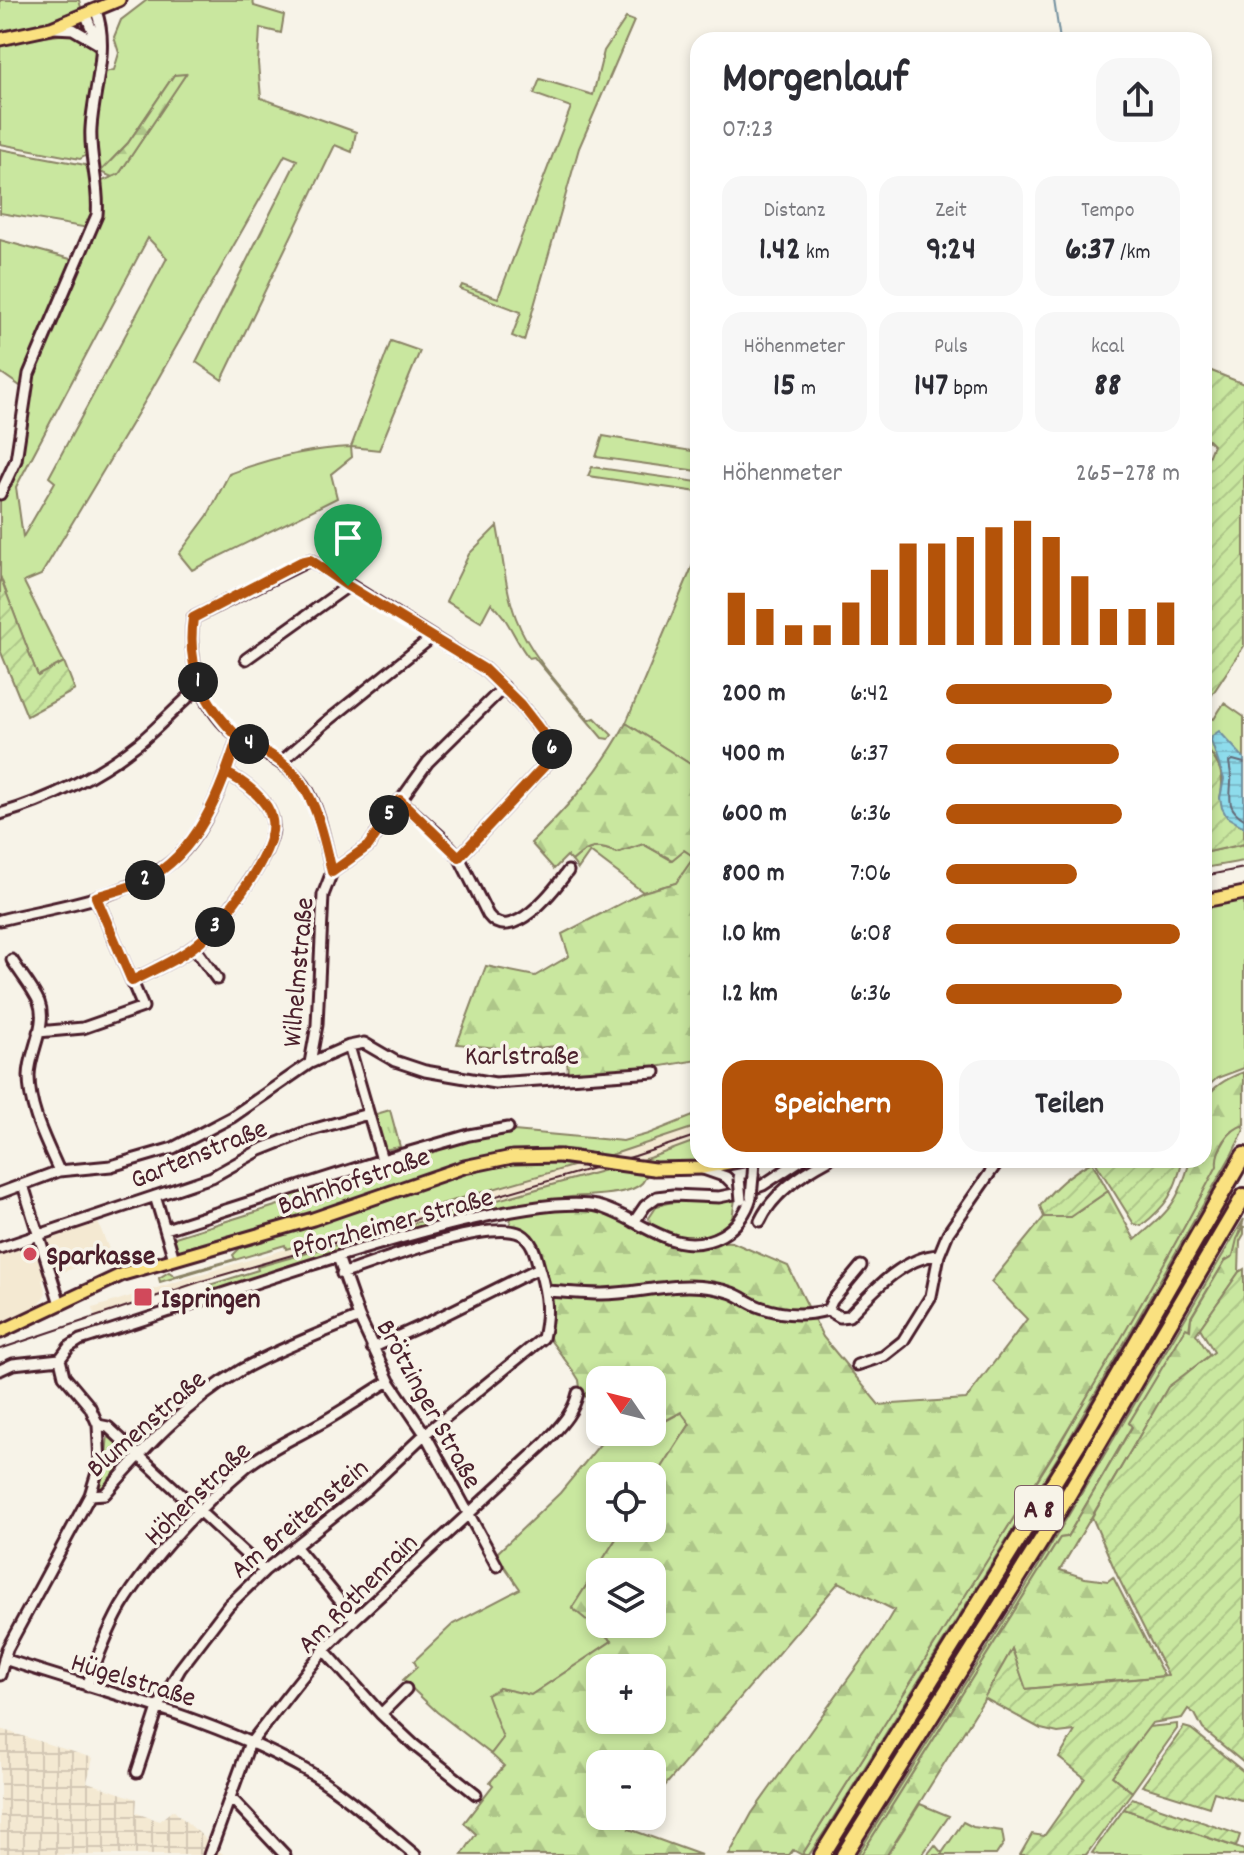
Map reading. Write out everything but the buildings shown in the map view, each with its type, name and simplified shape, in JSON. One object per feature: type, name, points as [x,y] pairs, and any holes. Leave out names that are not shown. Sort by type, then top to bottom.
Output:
[{"type":"highway","name":"A 8","points":[[822,1855],[1087,1429],[1244,1155]]},
{"type":"highway","name":"A 8","points":[[844,1855],[1044,1536],[1244,1196]]},
{"type":"main road","points":[[0,39],[51,28],[119,0]]},
{"type":"main road","points":[[1212,899],[1244,893]]},
{"type":"main road","name":"Bahnhofstraße","points":[[0,1332],[123,1274],[313,1219],[478,1163],[530,1155],[654,1169],[702,1168]]},
{"type":"street","points":[[0,494],[16,460],[29,374],[97,215],[99,194],[91,128],[98,46],[102,37],[91,13]]},
{"type":"street","points":[[51,28],[73,29],[98,46]]},
{"type":"street","points":[[332,872],[323,834],[305,786],[281,762],[238,737],[216,713],[200,687],[191,646],[193,618],[310,560],[431,638],[469,658],[504,687],[539,728],[552,749],[548,762],[459,857]]},
{"type":"street","points":[[246,659],[348,586]]},
{"type":"street","points":[[281,762],[431,638]]},
{"type":"street","points":[[0,814],[32,805],[100,769],[140,742],[200,687]]},
{"type":"street","name":"Wilhelmstraße","points":[[0,1193],[59,1171],[111,1166],[173,1148],[232,1117],[310,1063],[317,1025],[323,895],[332,872],[368,846],[428,762],[504,687]]},
{"type":"street","points":[[0,920],[96,897],[144,881],[172,861],[190,844],[211,809],[238,737]]},
{"type":"street","points":[[132,981],[194,947],[209,934],[233,904],[271,842],[273,828],[267,807],[248,788],[226,773]]},
{"type":"street","points":[[400,800],[459,857],[488,915],[501,926],[535,908],[552,894],[568,871]]},
{"type":"street","points":[[38,1032],[83,1028],[143,1007],[96,897]]},
{"type":"street","points":[[194,947],[217,979]]},
{"type":"street","points":[[12,960],[39,1002],[42,1014],[30,1056],[30,1091],[40,1130],[59,1171]]},
{"type":"street","name":"Karlstraße","points":[[349,1046],[364,1043],[395,1061],[425,1071],[495,1083],[655,1072]]},
{"type":"street","points":[[310,1063],[349,1046],[382,1160]]},
{"type":"street","name":"Gartenstraße","points":[[0,1248],[212,1177],[260,1150],[308,1131],[368,1114]]},
{"type":"street","points":[[166,1229],[382,1160],[469,1135],[508,1128]]},
{"type":"street","points":[[702,1168],[735,1180],[744,1196]]},
{"type":"street","points":[[735,1180],[738,1168]]},
{"type":"street","name":"Pforzheimer Straße","points":[[60,1359],[69,1347],[80,1340],[453,1223],[554,1205],[597,1206],[668,1240],[683,1243],[707,1241],[720,1236],[747,1209],[744,1196],[754,1168]]},
{"type":"street","points":[[634,1222],[645,1206],[657,1197],[712,1197],[744,1192],[772,1180],[789,1168]]},
{"type":"street","points":[[760,1221],[768,1204],[812,1168]]},
{"type":"street","points":[[857,1365],[884,1356],[903,1341],[931,1296],[939,1255],[956,1220],[993,1168]]},
{"type":"street","points":[[23,1185],[60,1304]]},
{"type":"street","points":[[155,1196],[174,1259]]},
{"type":"street","points":[[342,1274],[422,1247],[494,1231],[520,1233],[531,1242],[546,1291],[604,1294],[682,1286],[731,1293],[761,1308],[812,1315],[828,1310],[840,1317],[849,1316],[873,1291],[907,1266],[926,1255],[939,1255]]},
{"type":"street","name":"Brötzinger Straße","points":[[338,1257],[372,1348],[389,1381],[425,1434],[497,1566]]},
{"type":"street","points":[[828,1310],[861,1266]]},
{"type":"street","points":[[372,1348],[539,1268]]},
{"type":"street","name":"Am Breitenstein","points":[[137,1772],[158,1708],[200,1640],[228,1606],[264,1571],[366,1490],[425,1434],[543,1338],[547,1319],[546,1291]]},
{"type":"street","name":"Blumenstraße","points":[[90,1495],[105,1494],[180,1415],[242,1370],[359,1317]]},
{"type":"street","points":[[0,1370],[13,1364],[60,1359],[64,1376],[90,1407],[98,1425],[100,1463],[90,1495],[3,1648],[0,1675]]},
{"type":"street","name":"Höhenstraße","points":[[87,1686],[101,1646],[122,1606],[199,1512],[248,1465],[389,1381]]},
{"type":"street","name":"Am Rothenrain","points":[[209,1855],[249,1745],[324,1650],[567,1420],[578,1393]]},
{"type":"street","points":[[98,1425],[108,1427],[264,1571]]},
{"type":"street","points":[[295,1546],[355,1619]]},
{"type":"street","points":[[324,1650],[381,1714],[414,1745],[476,1794]]},
{"type":"street","name":"Hügelstraße","points":[[4,1659],[210,1725],[311,1774],[415,1855]]},
{"type":"street","points":[[381,1714],[406,1689]]},
{"type":"street","points":[[229,1801],[235,1802],[285,1855]]},
{"type":"shaded area","points":[[690,1129],[690,1143],[652,1157],[211,1280],[95,1318],[93,1308]]},
{"type":"shaded area","points":[[97,1220],[111,1254],[42,1280],[46,1293],[38,1307],[0,1327],[0,1251]]},
{"type":"shaded area","points":[[0,1729],[93,1758],[87,1782],[137,1799],[136,1813],[159,1821],[173,1810],[224,1855],[0,1855]]},
{"type":"green space","points":[[0,0],[79,0],[82,11],[44,25],[0,34]]},
{"type":"green space","points":[[147,0],[253,0],[254,6],[284,15],[281,33],[260,28],[258,63],[261,98],[356,132],[352,152],[335,145],[222,380],[196,362],[297,160],[285,155],[151,391],[41,575],[24,582],[64,662],[38,677],[0,576],[0,500],[12,481],[18,461],[30,385],[38,360],[98,224],[103,203],[100,182],[119,174],[185,75],[174,75],[128,143],[100,172],[95,150],[96,123],[105,72],[114,70],[119,53],[114,37],[121,20]],"holes":[[[148,238],[167,258],[49,477],[55,482],[23,537],[16,487]]]},
{"type":"green space","points":[[626,18],[634,21],[579,148],[524,341],[512,336],[521,312],[460,289],[462,285],[498,298],[571,107],[534,94],[540,79],[593,95],[604,51]]},
{"type":"green space","points":[[74,33],[90,41],[95,52],[86,134],[88,154],[80,159],[0,144],[0,43]]},
{"type":"green space","points":[[186,74],[119,174],[112,177],[100,172],[128,143],[174,75]]},
{"type":"green space","points":[[0,149],[85,165],[93,195],[88,228],[0,213]]},
{"type":"green space","points":[[0,240],[74,260],[30,359],[23,388],[0,372]]},
{"type":"green space","points":[[391,341],[420,351],[379,450],[351,447]]},
{"type":"green space","points":[[1212,371],[1244,384],[1244,646],[1212,695],[1212,447]]},
{"type":"green space","points":[[603,436],[690,451],[690,470],[596,457]]},
{"type":"green space","points":[[351,447],[352,457],[331,474],[337,498],[192,570],[179,554],[208,515],[229,474],[289,455]]},
{"type":"green space","points":[[592,467],[690,481],[690,491],[588,476]]},
{"type":"green space","points":[[497,526],[509,596],[522,632],[548,672],[589,720],[595,718],[612,735],[609,739],[602,738],[534,657],[529,658],[491,603],[481,622],[446,601],[469,554]]},
{"type":"green space","points":[[690,572],[690,764],[626,723]]},
{"type":"green space","points":[[0,576],[38,676],[64,662],[75,690],[27,716],[0,650]]},
{"type":"green space","points":[[1224,703],[1244,717],[1244,827],[1223,787],[1221,767],[1212,755],[1214,719]]},
{"type":"green space","points":[[626,723],[690,764],[690,854],[684,850],[672,860],[643,844],[617,853],[593,848],[572,861],[567,856],[554,869],[531,843],[583,787]]},
{"type":"green space","points":[[1212,755],[1220,770],[1220,798],[1239,825],[1244,827],[1244,844],[1212,851]]},
{"type":"green space","points":[[643,844],[671,860],[684,850],[690,853],[690,863],[676,883],[643,892],[590,852],[578,869],[572,861],[593,848],[617,853]]},
{"type":"green space","points":[[1244,844],[1244,861],[1212,867],[1212,851]]},
{"type":"green space","points":[[690,863],[690,1061],[568,1074],[566,1045],[518,1050],[457,1044],[486,966],[535,976],[569,956],[562,934],[643,892],[676,883]]},
{"type":"green space","points":[[1244,898],[1244,1068],[1212,1083],[1212,904]]},
{"type":"green space","points":[[1244,1072],[1244,1125],[1224,1141],[1218,1153],[1217,1166],[1119,1342],[1016,1514],[802,1855],[793,1850],[789,1855],[729,1855],[752,1813],[894,1610],[839,1582],[666,1785],[666,1750],[586,1750],[586,1830],[632,1830],[701,1855],[462,1855],[476,1834],[464,1823],[504,1766],[491,1754],[503,1738],[487,1695],[499,1688],[531,1695],[586,1658],[586,1734],[666,1734],[666,1654],[592,1654],[612,1641],[608,1638],[666,1638],[666,1558],[604,1558],[614,1542],[666,1542],[666,1462],[690,1424],[681,1412],[666,1420],[666,1366],[586,1366],[586,1397],[581,1395],[579,1380],[551,1341],[548,1331],[553,1318],[552,1287],[534,1239],[510,1226],[511,1215],[581,1210],[608,1215],[671,1246],[732,1242],[788,1266],[823,1337],[879,1405],[966,1399],[1027,1319],[991,1282],[1044,1217],[1071,1217],[1108,1191],[1135,1240],[1156,1222],[1171,1206],[1187,1168],[1212,1168],[1212,1092],[1227,1079]]},
{"type":"green space","points":[[390,1110],[400,1147],[383,1150],[373,1115]]},
{"type":"green space","points":[[690,1117],[690,1129],[614,1154],[286,1249],[285,1245],[160,1282],[159,1278],[169,1272],[175,1276],[235,1259],[233,1255],[242,1246],[480,1167],[553,1160],[573,1165],[577,1150],[555,1148],[554,1151],[514,1153],[183,1252],[173,1242],[172,1238],[288,1202],[286,1195],[376,1165],[464,1139],[514,1131],[623,1141]]},
{"type":"green space","points":[[1242,1124],[1244,1130],[1232,1154],[1071,1436],[827,1828],[809,1855],[802,1855],[1058,1447],[1185,1225],[1217,1161],[1215,1158],[1231,1130]]},
{"type":"green space","points":[[690,1143],[690,1163],[652,1162],[642,1183],[628,1190],[479,1213],[344,1249],[210,1292],[207,1288],[258,1270],[257,1267],[652,1157]]},
{"type":"green space","points":[[1083,1168],[1095,1168],[1108,1191],[1070,1217],[1044,1217],[1040,1206],[1070,1176]]},
{"type":"green space","points":[[1099,1168],[1180,1168],[1169,1198],[1141,1226],[1134,1224]]},
{"type":"green space","points":[[735,1199],[732,1219],[703,1236],[683,1237],[651,1226],[649,1218],[657,1206],[666,1203]]},
{"type":"green space","points":[[1244,1219],[1233,1256],[1225,1261],[1191,1317],[1189,1330],[1186,1329],[1129,1423],[1132,1426],[1067,1537],[1060,1538],[861,1855],[857,1855],[1033,1575]]},
{"type":"green space","points":[[1244,1226],[1239,1272],[1196,1334],[1210,1355],[1168,1388],[1060,1570],[1085,1578],[1108,1581],[1113,1577],[1164,1676],[1025,1689],[1012,1649],[887,1855],[861,1855],[1060,1538],[1067,1537],[1132,1427],[1129,1423],[1186,1328],[1190,1330],[1191,1318],[1225,1261],[1233,1256]]},
{"type":"green space","points":[[1244,1269],[1244,1763],[1203,1729],[1195,1714],[1188,1709],[1182,1718],[1152,1723],[1112,1776],[1132,1792],[1086,1855],[1020,1855],[1032,1834],[1044,1836],[1085,1778],[1059,1758],[1075,1731],[1058,1733],[1041,1729],[984,1698],[1012,1649],[1026,1689],[1168,1676],[1117,1575],[1092,1517],[1168,1387],[1214,1352],[1200,1328]]},
{"type":"green space","points":[[1173,1302],[1048,1511],[832,1855],[1075,1465]]},
{"type":"green space","points":[[682,1412],[690,1424],[666,1462],[586,1462],[586,1542],[614,1542],[604,1558],[586,1558],[586,1586],[572,1608],[586,1619],[586,1638],[613,1640],[592,1654],[586,1654],[586,1658],[531,1695],[499,1688],[503,1739],[491,1754],[437,1712],[403,1680],[417,1667],[414,1661],[453,1624],[520,1589],[496,1554],[560,1493],[599,1446],[666,1446],[666,1421]]},
{"type":"green space","points":[[108,1434],[130,1455],[107,1481],[105,1489],[100,1490],[97,1488],[105,1466]]},
{"type":"green space","points":[[586,1586],[586,1620],[572,1608]]},
{"type":"green space","points":[[1177,1724],[1177,1729],[1132,1792],[1112,1776],[1148,1727]]},
{"type":"green space","points":[[1184,1727],[1191,1729],[1244,1772],[1244,1801],[1214,1792],[1209,1807],[1142,1786]]},
{"type":"green space","points":[[1132,1798],[1240,1835],[1236,1847],[1124,1809]]},
{"type":"green space","points":[[920,1804],[949,1816],[922,1855],[887,1855]]},
{"type":"green space","points":[[1124,1809],[1244,1850],[1244,1855],[1092,1853]]},
{"type":"green space","points":[[963,1822],[973,1827],[1002,1831],[1004,1843],[996,1855],[927,1855],[935,1845],[942,1853]]},
{"type":"water","points":[[1219,731],[1244,758],[1244,827],[1227,817],[1222,808],[1220,798],[1224,779],[1212,736]]},
{"type":"waterway","points":[[1054,0],[1059,32]]},
{"type":"railway","points":[[1212,874],[1244,868]]},
{"type":"railway","points":[[0,1349],[202,1281],[690,1138]]},
{"type":"place","name":"Sparkasse","points":[[30,1254]]},
{"type":"place","name":"Ispringen","points":[[143,1297]]},
{"type":"route","points":[[348,586],[310,560],[193,618],[191,646],[200,687],[216,713],[238,737],[211,809],[190,844],[144,881],[96,897],[132,981],[194,947],[209,934],[233,904],[271,842],[272,816],[267,807],[248,788],[226,773],[238,737],[281,762],[305,786],[323,834],[332,872],[350,862],[368,846],[400,800],[459,857],[548,762],[552,749],[548,740],[520,704],[484,669],[348,586]]}]
